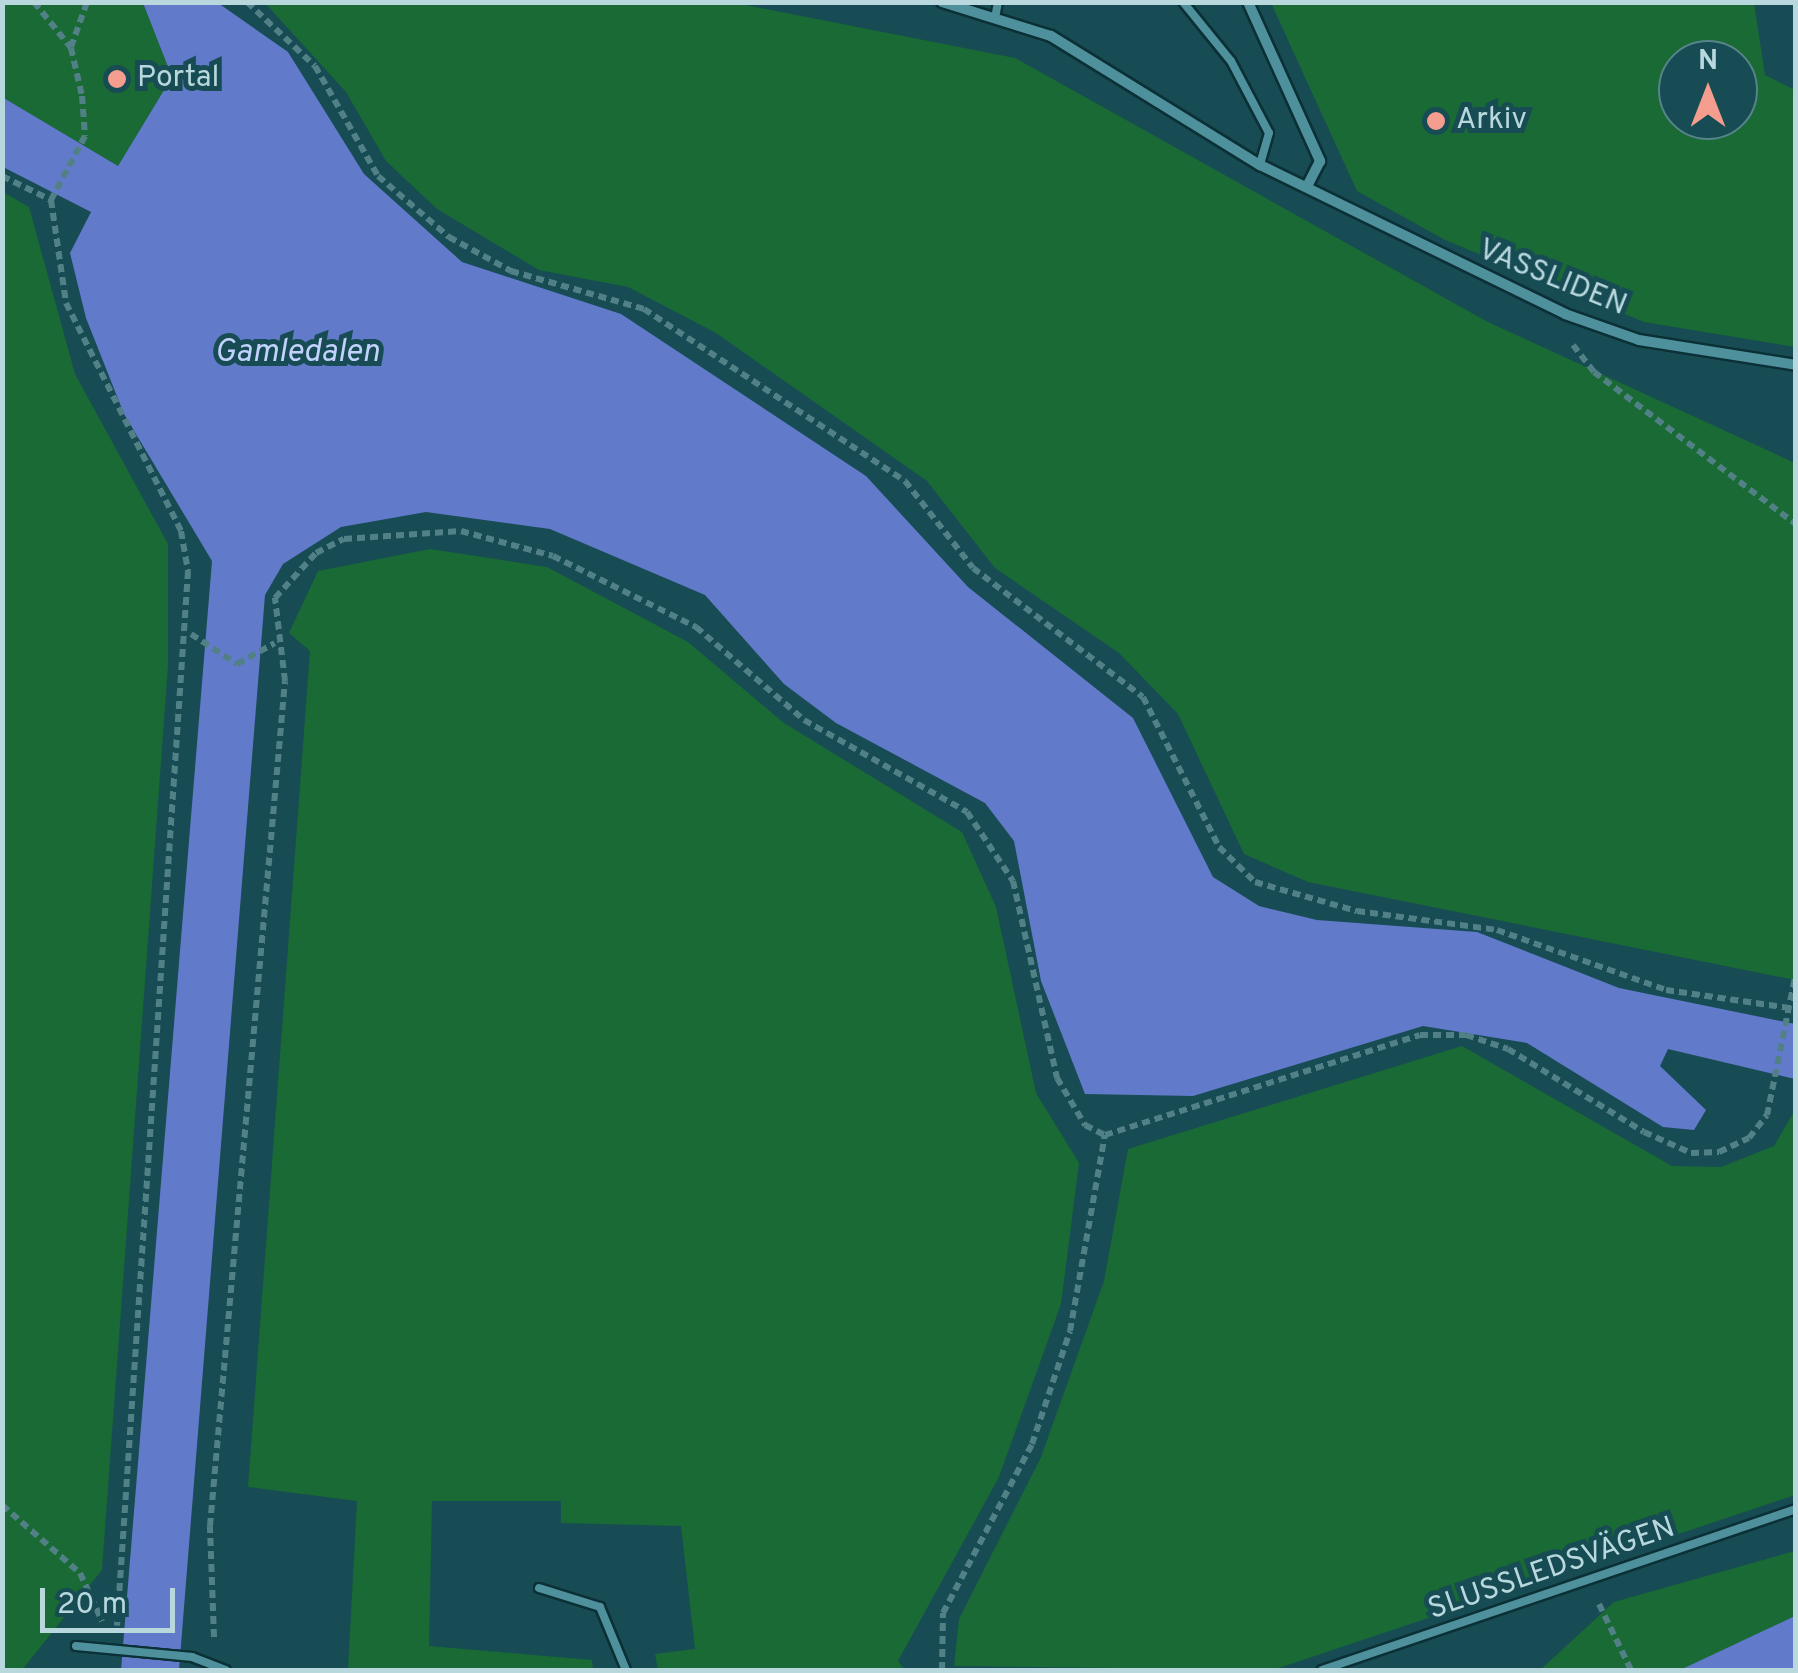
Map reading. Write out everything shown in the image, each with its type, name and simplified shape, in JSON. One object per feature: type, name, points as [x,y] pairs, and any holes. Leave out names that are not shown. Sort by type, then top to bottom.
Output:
[{"type":"street","name":"VASSLIDEN","points":[[942,2],[997,8],[1051,36],[1260,164],[1565,314],[1639,340],[1796,365]]},
{"type":"street","points":[[1248,2],[1320,162],[1307,187]]},
{"type":"lane","points":[[1182,2],[1230,61],[1269,133],[1260,164]]},
{"type":"lane","name":"SLUSSLEDSVÄGEN","points":[[1322,1670],[1796,1510]]},
{"type":"lane","points":[[539,1588],[600,1608],[626,1670]]},
{"type":"lane","points":[[76,1646],[192,1658],[222,1668]]},
{"type":"path","points":[[34,2],[70,48],[84,136],[51,200],[66,303],[92,369],[181,530],[190,633],[115,1649]]},
{"type":"path","points":[[70,48],[87,2]]},
{"type":"path","points":[[247,2],[314,66],[378,176],[449,237],[510,271],[644,309],[905,480],[974,568],[1143,697],[1219,846],[1255,882],[1357,911],[1497,930],[1628,979],[1789,1011]]},
{"type":"path","points":[[2,176],[51,200]]},
{"type":"path","points":[[1565,314],[1575,356],[1796,524]]},
{"type":"path","points":[[222,1668],[210,1526],[285,681],[275,643],[276,598],[316,553],[392,529],[504,539],[696,627],[804,720],[980,825],[1014,882],[1057,1078],[1085,1125],[1105,1135],[1420,1035],[1466,1034],[1508,1049],[1692,1153],[1748,1138],[1766,1115],[1796,973]]},
{"type":"path","points":[[190,633],[237,664],[275,643]]},
{"type":"path","points":[[942,1670],[943,1614],[1032,1444],[1070,1331],[1105,1135]]},
{"type":"path","points":[[2,1505],[80,1572],[115,1649]]},
{"type":"path","points":[[1589,1583],[1631,1670]]},
{"type":"green space","points":[[3,3],[143,3],[172,77],[118,166],[3,98]]},
{"type":"green space","points":[[265,3],[735,3],[1015,58],[1486,321],[1795,463],[1795,980],[1308,882],[1244,854],[1178,714],[1119,653],[995,568],[927,481],[716,333],[628,287],[539,270],[437,209],[386,161],[346,92]]},
{"type":"green space","points":[[1271,3],[1754,3],[1765,75],[1795,90],[1795,347],[1644,322],[1445,240],[1357,191]]},
{"type":"green space","points":[[3,192],[29,207],[75,374],[168,544],[168,666],[102,1570],[22,1670],[2,1670]]},
{"type":"green space","points":[[430,549],[547,567],[688,642],[784,723],[962,832],[996,907],[1036,1093],[1079,1163],[1061,1304],[999,1477],[898,1661],[905,1670],[658,1670],[655,1654],[695,1649],[681,1526],[561,1523],[561,1501],[432,1501],[429,1646],[592,1660],[593,1670],[348,1670],[357,1501],[248,1487],[310,651],[289,633],[318,571]]},
{"type":"green space","points":[[1462,1046],[1672,1166],[1721,1167],[1774,1146],[1795,1110],[1795,1495],[1273,1670],[954,1666],[959,1619],[1041,1457],[1104,1281],[1128,1149]]},
{"type":"green space","points":[[1795,1551],[1795,1616],[1681,1670],[1540,1670],[1614,1602]]},
{"type":"water","name":"Gamledalen","points":[[143,3],[218,3],[288,52],[364,174],[462,262],[621,314],[866,476],[968,587],[1133,718],[1213,877],[1259,906],[1317,920],[1477,932],[1619,988],[1795,1024],[1795,1079],[1668,1049],[1660,1066],[1706,1110],[1694,1130],[1663,1127],[1527,1043],[1423,1026],[1193,1096],[1085,1094],[1041,981],[1014,841],[985,803],[836,723],[784,684],[705,595],[550,529],[426,512],[341,527],[283,564],[265,595],[179,1670],[121,1670],[212,561],[124,414],[86,318],[70,253],[91,212],[3,167],[2,97],[118,166],[172,77]]},
{"type":"water","points":[[1795,1616],[1795,1670],[1680,1670]]},
{"type":"place","name":"Portal","points":[[117,79]]},
{"type":"place","name":"Arkiv","points":[[1436,121]]}]
